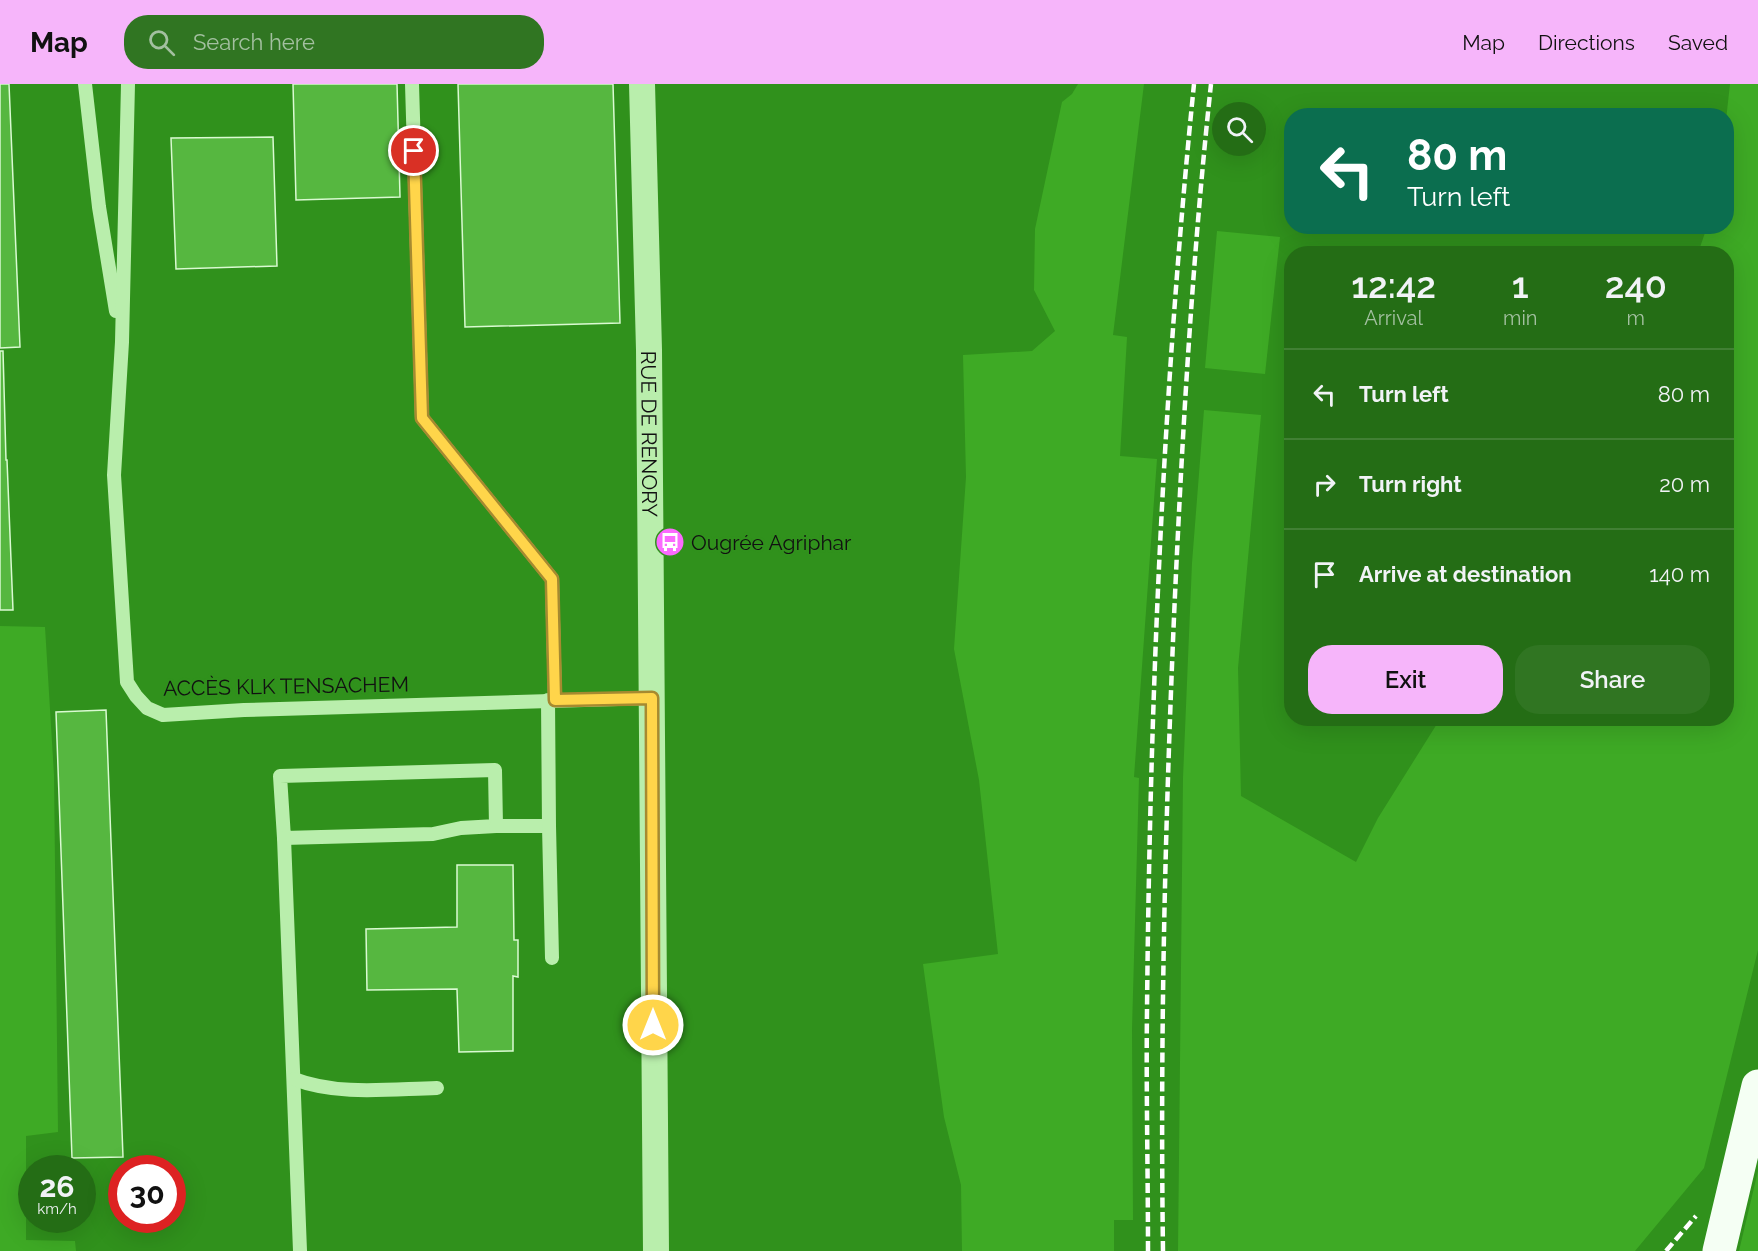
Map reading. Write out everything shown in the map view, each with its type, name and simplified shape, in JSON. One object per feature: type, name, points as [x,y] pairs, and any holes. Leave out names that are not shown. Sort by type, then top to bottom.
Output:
[{"type":"main road","points":[[1719,1251],[1758,1086]]},
{"type":"street","name":"RUE DE RENORY","points":[[642,84],[649,350],[656,1251]]},
{"type":"lane","name":"ACCÈS KLK TENSACHEM","points":[[85,84],[99,207],[122,342]]},
{"type":"lane","name":"ACCÈS KLK TENSACHEM","points":[[128,84],[122,342],[114,475],[127,682],[136,696],[147,708],[163,715],[652,698]]},
{"type":"lane","points":[[412,84],[422,418],[552,579],[549,826],[552,958]]},
{"type":"lane","points":[[300,1251],[280,776],[495,771],[496,826]]},
{"type":"lane","points":[[284,838],[432,834],[461,828],[549,826]]},
{"type":"lane","points":[[294,1078],[312,1086],[332,1089],[437,1088]]},
{"type":"green space","points":[[1078,84],[1144,84],[1113,335],[1127,337],[1120,456],[1157,459],[1134,777],[1139,778],[1132,1029],[1133,1220],[1114,1220],[1114,1251],[962,1251],[961,1185],[944,1117],[923,964],[998,954],[979,780],[954,649],[966,477],[963,355],[1032,351],[1055,331],[1034,290],[1035,229],[1062,102],[1072,94]]},
{"type":"green space","points":[[1730,84],[1758,84],[1758,950],[1704,1168],[1635,1251],[1178,1251],[1183,778],[1192,563],[1204,410],[1261,415],[1238,668],[1241,796],[1356,862],[1378,818],[1436,726],[1734,726],[1734,246],[1700,246],[1705,234],[1734,234],[1734,108],[1727,108]]},
{"type":"green space","points":[[1217,231],[1280,237],[1265,374],[1205,368]]},
{"type":"green space","points":[[0,626],[45,627],[54,775],[58,1132],[26,1136],[26,1155],[18,1155],[18,1233],[26,1233],[26,1240],[75,1241],[76,1251],[0,1251]]},
{"type":"green space","points":[[1758,1171],[1758,1251],[1739,1251]]},
{"type":"building","points":[[0,84],[9,84],[20,347],[0,348]]},
{"type":"building","points":[[293,84],[397,84],[400,197],[296,200]]},
{"type":"building","points":[[458,84],[613,84],[620,323],[465,327]]},
{"type":"building","points":[[273,137],[277,266],[176,269],[171,138]]},
{"type":"building","points":[[0,351],[3,351],[13,610],[0,610]]},
{"type":"building","points":[[106,710],[123,1155],[108,1155],[108,1157],[72,1155],[56,712]]},
{"type":"building","points":[[457,865],[513,865],[514,940],[518,940],[518,977],[513,976],[513,1051],[459,1052],[457,989],[367,990],[366,929],[457,927]]},
{"type":"railway","points":[[1148,1251],[1147,1010],[1155,662],[1166,430],[1194,84]]},
{"type":"railway","points":[[1163,1251],[1164,934],[1174,617],[1188,350],[1211,84]]},
{"type":"railway","points":[[1666,1251],[1696,1216]]},
{"type":"place","name":"Ougrée Agriphar","points":[[670,542]]},
{"type":"route","points":[[414,151],[422,418],[552,579],[555,700],[652,698],[653,1025]]}]
